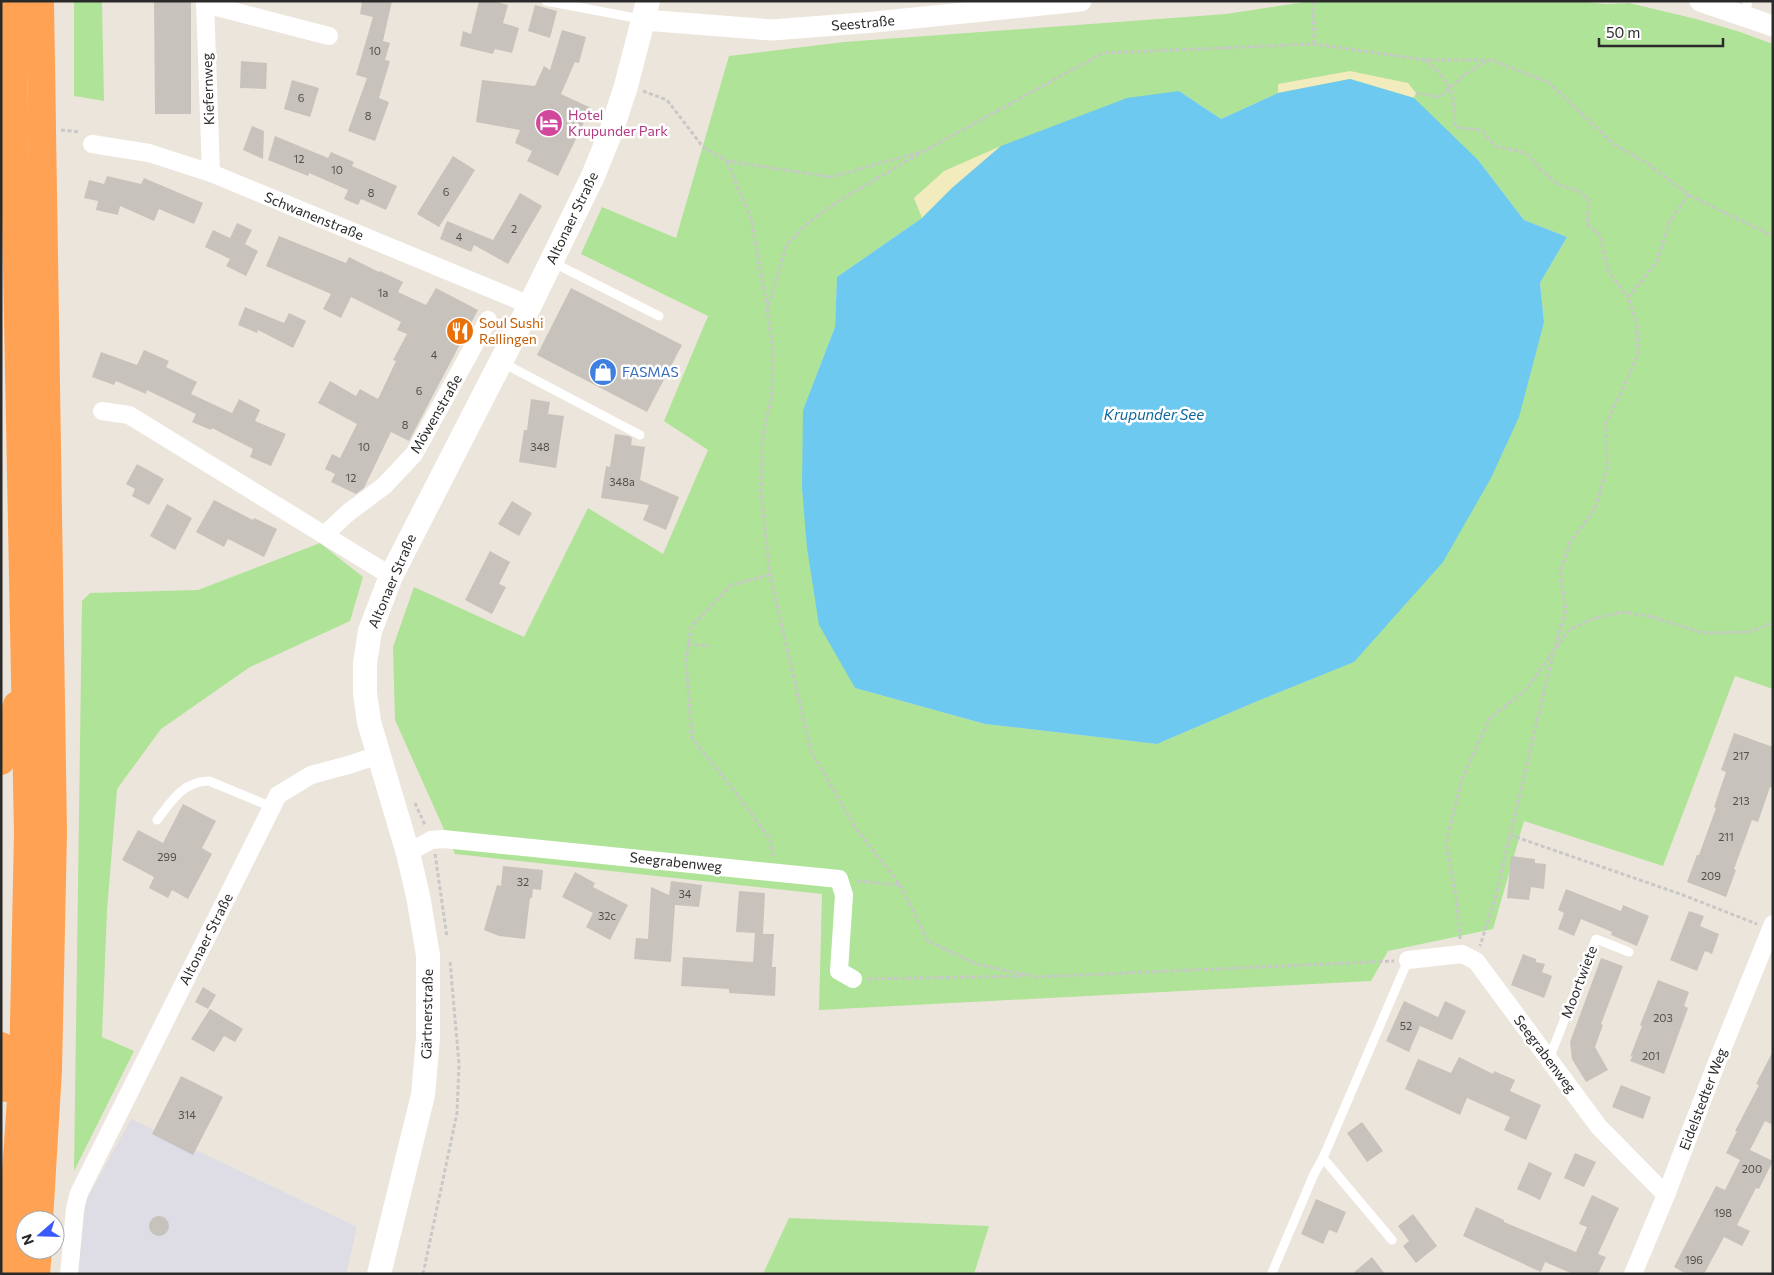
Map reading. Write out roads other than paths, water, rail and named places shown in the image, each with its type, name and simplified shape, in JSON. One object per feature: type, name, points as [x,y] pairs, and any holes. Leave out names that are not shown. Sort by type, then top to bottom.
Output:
[{"type":"highway","points":[[9,1274],[23,1060],[28,834],[13,72],[14,1]]},
{"type":"highway","points":[[40,1],[53,832],[48,1070],[41,1210]]},
{"type":"highway","points":[[1,761],[26,672]]},
{"type":"highway","points":[[1,1046],[6,1057],[12,1244]]},
{"type":"highway","points":[[36,1274],[37,1260]]},
{"type":"main road","name":"Altonaer Straße","points":[[378,755],[369,722],[365,694],[365,663],[370,631],[391,576],[530,305],[593,176],[612,128],[646,10]]},
{"type":"main road","name":"Gärtnerstraße","points":[[378,755],[408,853],[428,954],[428,1038],[423,1095],[379,1274]]},
{"type":"street","name":"Seestraße","points":[[646,10],[772,30],[875,22],[1081,1]]},
{"type":"street","points":[[1700,1],[1747,8],[1773,26]]},
{"type":"street","name":"Kiefernweg","points":[[211,173],[205,3],[329,36]]},
{"type":"street","name":"Schwanenstraße","points":[[92,144],[149,152],[211,173],[530,305]]},
{"type":"street","name":"Möwenstraße","points":[[324,535],[349,512],[384,486],[414,454],[488,320]]},
{"type":"street","points":[[102,411],[129,415],[391,576]]},
{"type":"street","name":"Altonaer Straße","points":[[68,1274],[79,1193],[278,794],[311,775],[378,755]]},
{"type":"street","name":"Seegrabenweg","points":[[408,853],[431,840],[443,839],[839,879],[844,895],[839,971],[852,979]]},
{"type":"street","name":"Eidelstedter Weg","points":[[1638,1272],[1720,1053],[1772,927]]},
{"type":"street","name":"Seegrabenweg","points":[[1408,960],[1469,958],[1599,1127],[1666,1195]]},
{"type":"lane","points":[[546,1],[646,10]]},
{"type":"lane","points":[[551,262],[659,316]]},
{"type":"lane","points":[[501,362],[640,435]]},
{"type":"lane","points":[[157,820],[183,790],[191,784],[201,781],[209,781],[272,807]]},
{"type":"lane","name":"Moortwiete","points":[[1548,1059],[1596,938],[1629,952]]},
{"type":"lane","points":[[1272,1273],[1314,1174],[1324,1158],[1408,960]]},
{"type":"lane","points":[[1324,1158],[1392,1240]]},
{"type":"water","name":"Krupunder See","points":[[1350,79],[1414,98],[1478,160],[1524,220],[1567,237],[1540,283],[1544,322],[1519,417],[1491,478],[1443,562],[1354,662],[1157,744],[985,724],[855,688],[819,625],[807,548],[802,488],[803,410],[835,327],[837,277],[922,218],[952,188],[1001,146],[1127,98],[1179,91],[1221,119],[1278,93]]},
{"type":"place","name":"Hotel Krupunder Park","points":[[549,123]]},
{"type":"place","name":"Soul Sushi Rellingen","points":[[460,331]]},
{"type":"place","name":"FASMAS","points":[[603,372]]}]
